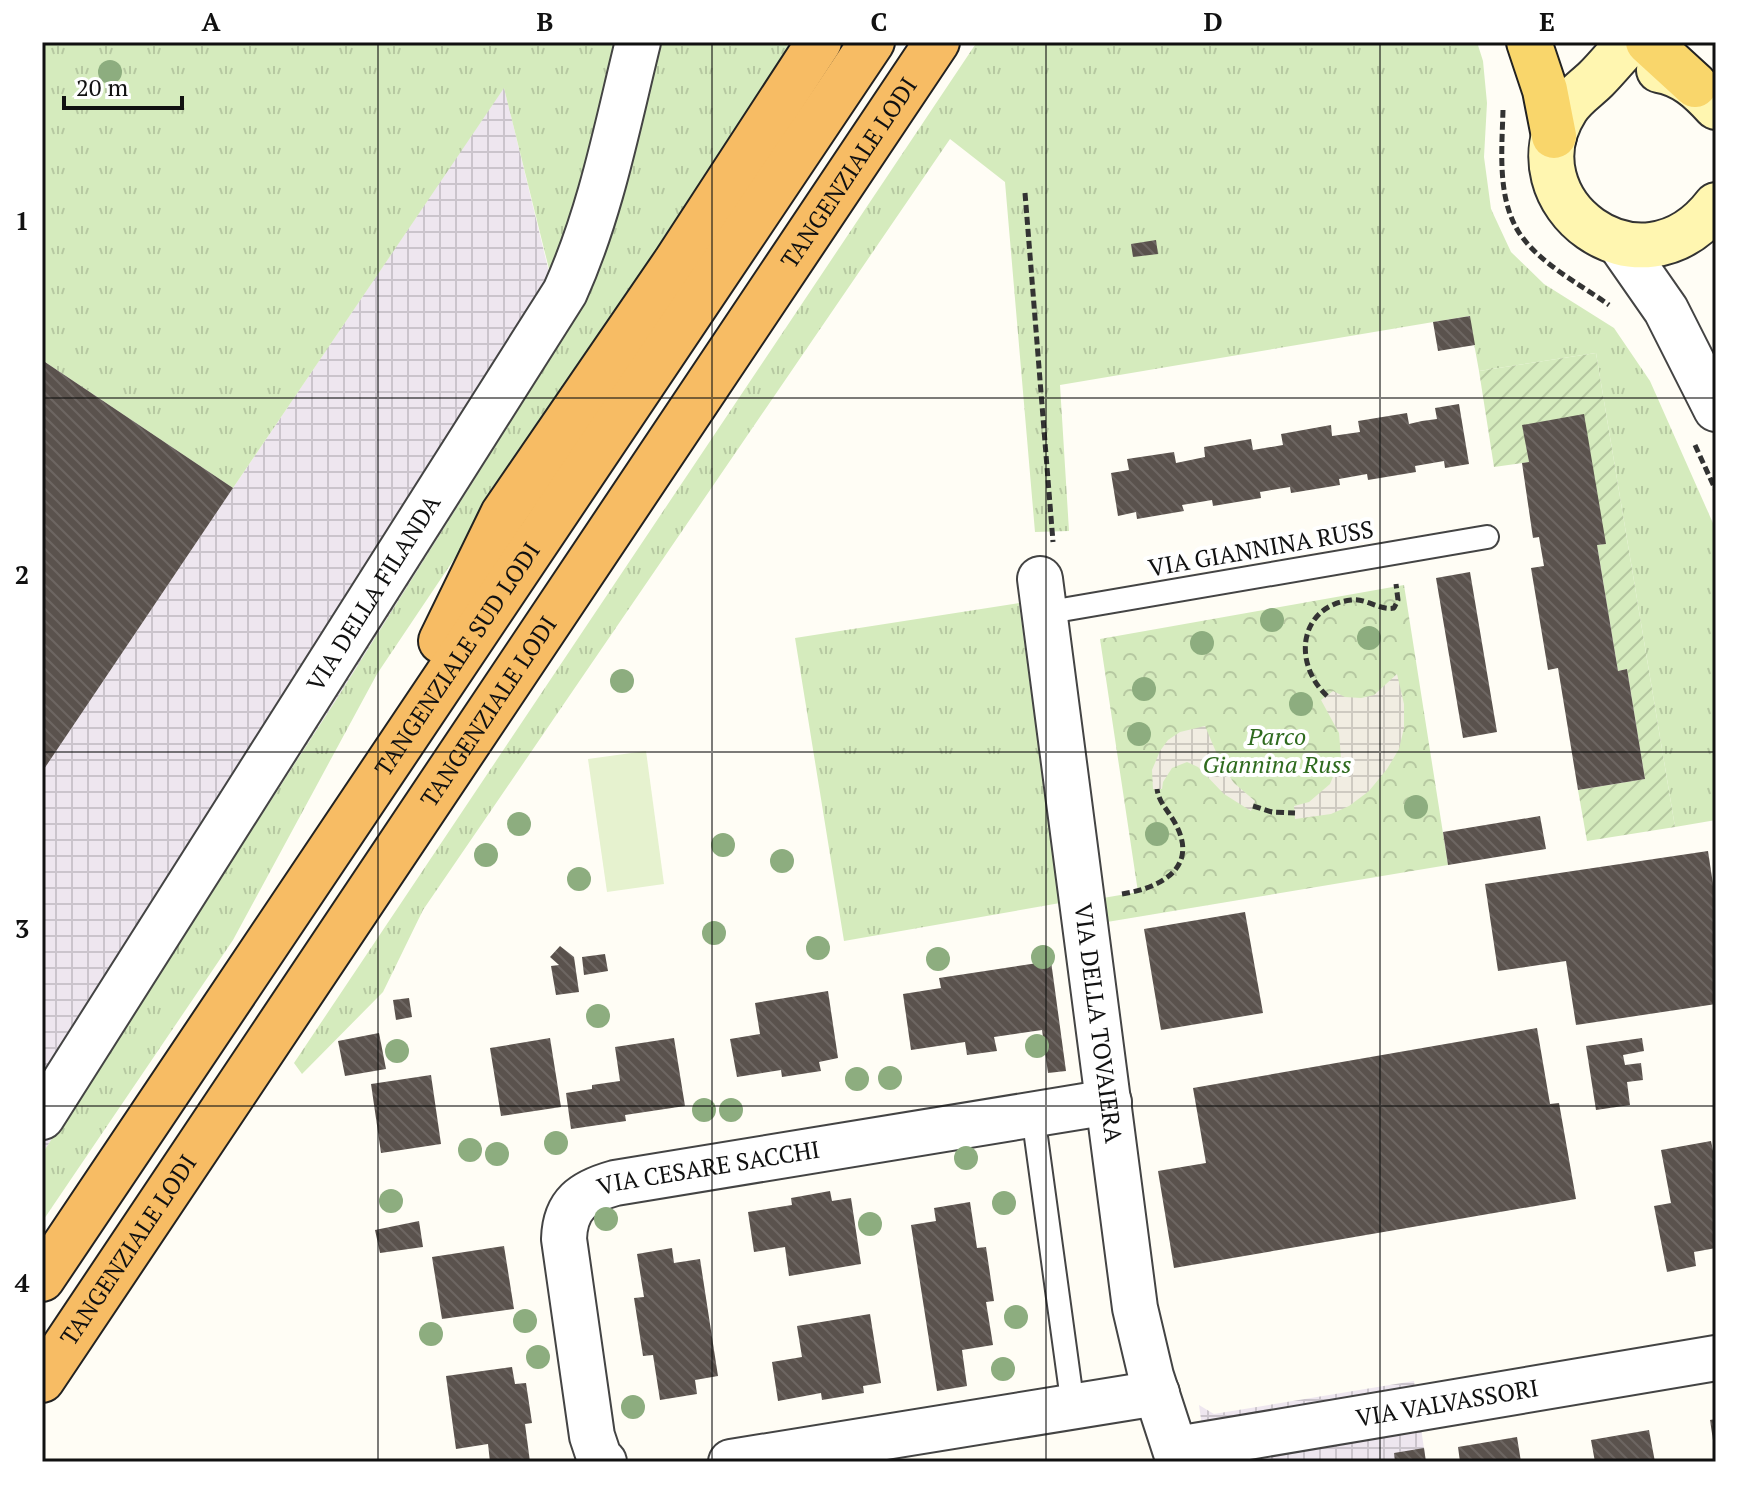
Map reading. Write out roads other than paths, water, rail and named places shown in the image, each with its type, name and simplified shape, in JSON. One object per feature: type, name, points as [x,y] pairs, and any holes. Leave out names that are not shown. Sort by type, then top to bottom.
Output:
[{"type":"highway","points":[[431,697],[436,651],[503,514],[675,263],[819,42]]},
{"type":"highway","name":"TANGENZIALE SUD LODI","points":[[42,1279],[872,42]]},
{"type":"highway","name":"TANGENZIALE LODI","points":[[42,1380],[937,42]]},
{"type":"main road","points":[[1529,42],[1545,90],[1554,136],[1553,164],[1559,191],[1574,215],[1594,233],[1620,244],[1649,246],[1678,239],[1703,222],[1716,205]]},
{"type":"main road","points":[[1554,136],[1565,110],[1578,93],[1595,80],[1630,42]]},
{"type":"main road","points":[[1648,42],[1706,96]]},
{"type":"main road","points":[[1595,80],[1615,71],[1641,67],[1669,71],[1706,96]]},
{"type":"street","name":"VIA DELLA FILANDA","points":[[42,1117],[565,292],[583,253],[595,216],[638,42]]},
{"type":"street","points":[[1620,244],[1666,310],[1716,409]]},
{"type":"street","name":"VIA DELLA TOVAIERA","points":[[1042,596],[1135,1308],[1141,1341],[1178,1455]]},
{"type":"street","name":"VIA CESARE SACCHI","points":[[604,1462],[599,1457],[592,1436],[564,1239],[565,1222],[572,1207],[583,1196],[615,1183],[1109,1102]]},
{"type":"street","name":"VIA VALVASSORI","points":[[1178,1455],[1716,1358]]},
{"type":"street","points":[[731,1462],[1157,1393]]},
{"type":"lane","name":"VIA GIANNINA RUSS","points":[[1042,596],[1391,553],[1487,537]]},
{"type":"lane","points":[[1033,1115],[1073,1407]]},
{"type":"park label","name":"Parco Giannina Russ","points":[[1277,751]]}]
